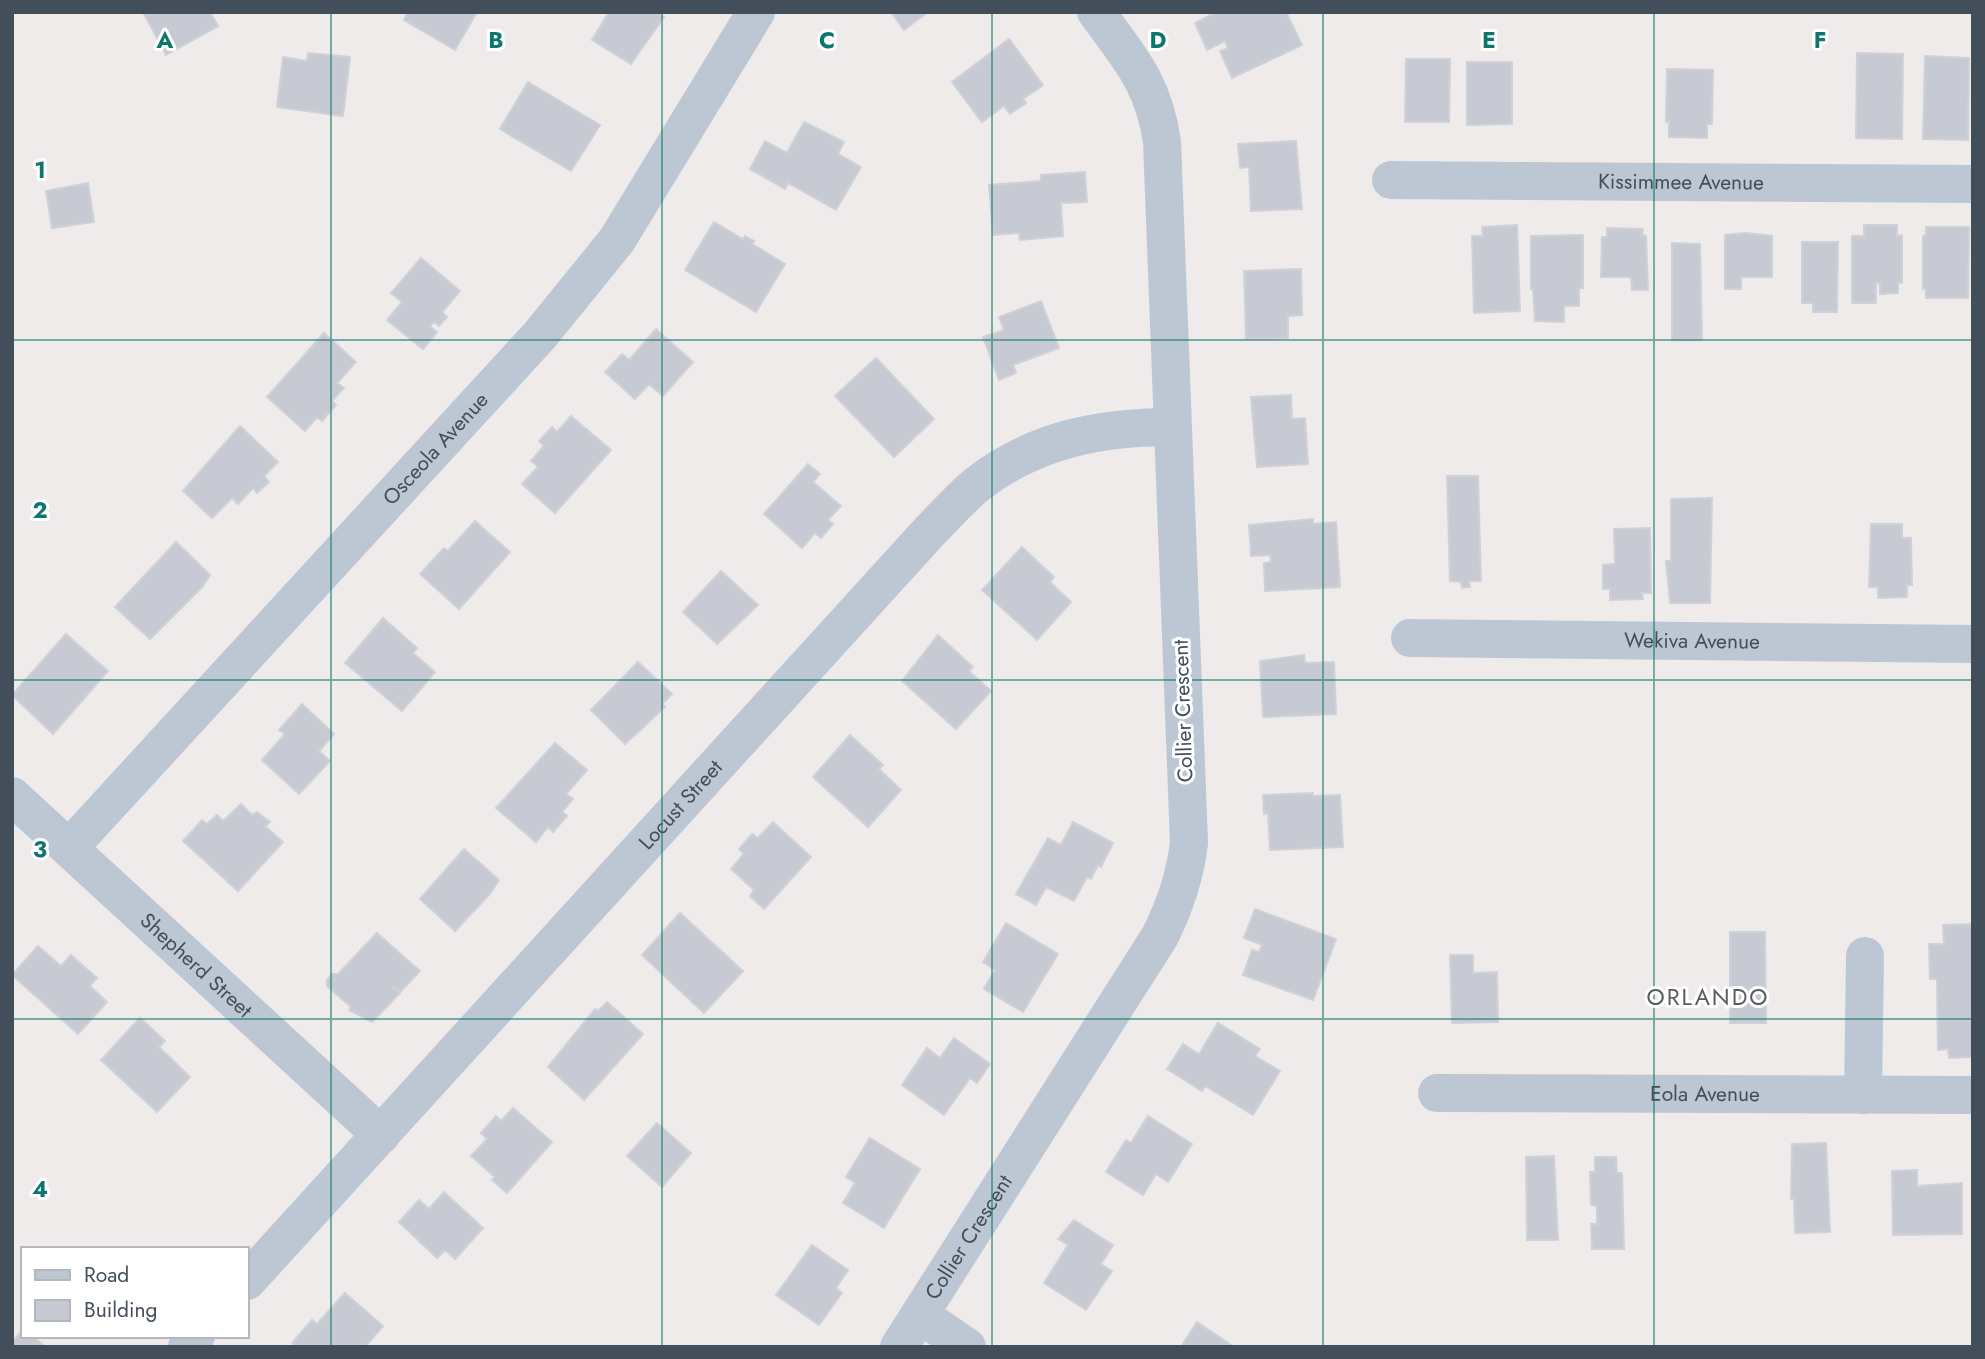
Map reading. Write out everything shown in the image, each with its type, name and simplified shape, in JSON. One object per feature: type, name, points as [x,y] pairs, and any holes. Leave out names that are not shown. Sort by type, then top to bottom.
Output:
[{"type":"street","name":"Osceola Avenue","points":[[69,848],[455,424],[540,335],[617,240],[756,12]]},
{"type":"street","name":"Collier Crescent","points":[[899,1347],[1160,936],[1175,907],[1186,868],[1189,843],[1162,142],[1158,113],[1142,74],[1096,12]]},
{"type":"street","name":"Kissimmee Avenue","points":[[1391,180],[1973,184]]},
{"type":"street","name":"Locust Street","points":[[248,1280],[929,532],[979,483],[1028,452],[1078,435],[1129,427],[1172,427]]},
{"type":"street","name":"Wekiva Avenue","points":[[1409,638],[1973,643]]},
{"type":"street","name":"Shepherd Street","points":[[12,796],[382,1135]]},
{"type":"street","points":[[1863,1095],[1866,956]]},
{"type":"street","name":"Eola Avenue","points":[[1437,1093],[1973,1096]]},
{"type":"street","points":[[920,1315],[967,1347]]},
{"type":"building","points":[[143,12],[210,12],[218,26],[166,55]]},
{"type":"building","points":[[408,12],[477,12],[455,50],[404,20]]},
{"type":"building","points":[[609,12],[655,12],[664,17],[631,64],[592,40]]},
{"type":"building","points":[[891,12],[928,12],[904,30]]},
{"type":"building","points":[[1217,12],[1286,12],[1302,45],[1232,78],[1220,51],[1228,48],[1225,41],[1207,50],[1195,23]]},
{"type":"building","points":[[1009,39],[1043,85],[1023,99],[1026,103],[1010,114],[1004,106],[982,122],[952,82]]},
{"type":"building","points":[[308,53],[350,57],[343,116],[277,107],[283,57],[307,61]]},
{"type":"building","points":[[1857,53],[1903,54],[1902,139],[1856,138]]},
{"type":"building","points":[[1925,56],[1969,58],[1968,140],[1923,139]]},
{"type":"building","points":[[1406,59],[1450,59],[1449,122],[1405,122]]},
{"type":"building","points":[[1467,62],[1512,62],[1512,124],[1467,125]]},
{"type":"building","points":[[1667,69],[1713,70],[1712,124],[1707,124],[1707,138],[1669,137],[1669,122],[1666,122]]},
{"type":"building","points":[[528,82],[600,125],[571,171],[500,129]]},
{"type":"building","points":[[804,122],[844,142],[838,154],[861,167],[836,210],[788,183],[785,189],[750,169],[765,141],[787,153]]},
{"type":"building","points":[[1296,141],[1302,209],[1251,211],[1249,167],[1240,168],[1238,144]]},
{"type":"building","points":[[1085,172],[1087,202],[1061,203],[1063,236],[1020,240],[1019,233],[993,235],[989,185],[1041,181],[1041,175]]},
{"type":"building","points":[[88,183],[94,222],[52,228],[46,191]]},
{"type":"building","points":[[714,222],[743,239],[745,236],[754,241],[752,244],[785,264],[756,312],[685,270]]},
{"type":"building","points":[[1517,225],[1520,311],[1474,313],[1472,236],[1483,236],[1482,227]]},
{"type":"building","points":[[1864,225],[1897,225],[1897,236],[1902,235],[1902,283],[1898,283],[1898,293],[1880,294],[1880,283],[1876,283],[1876,303],[1852,303],[1852,236],[1864,236]]},
{"type":"building","points":[[1926,227],[1969,227],[1968,298],[1926,298],[1926,289],[1923,289],[1923,236],[1926,235]]},
{"type":"building","points":[[1607,228],[1643,229],[1642,235],[1646,236],[1648,290],[1632,290],[1631,277],[1601,277],[1602,237],[1607,237]]},
{"type":"building","points":[[1746,233],[1772,236],[1772,277],[1741,277],[1741,289],[1725,289],[1725,235]]},
{"type":"building","points":[[1583,235],[1583,288],[1579,288],[1579,306],[1564,306],[1564,322],[1535,321],[1531,289],[1531,236]]},
{"type":"building","points":[[1802,242],[1838,242],[1837,312],[1813,312],[1813,303],[1802,303]]},
{"type":"building","points":[[1672,243],[1700,244],[1702,340],[1672,340]]},
{"type":"building","points":[[421,258],[460,291],[442,312],[447,317],[439,326],[434,322],[430,326],[437,332],[423,349],[387,320],[402,302],[391,293]]},
{"type":"building","points":[[1301,269],[1302,315],[1288,316],[1288,338],[1246,339],[1244,271]]},
{"type":"building","points":[[1041,301],[1059,348],[1013,365],[1016,373],[999,380],[983,337],[1004,330],[999,317]]},
{"type":"building","points":[[656,329],[693,362],[663,396],[649,384],[635,399],[605,372],[622,354],[629,360]]},
{"type":"building","points":[[324,333],[356,362],[337,383],[344,388],[332,401],[336,405],[322,421],[317,417],[305,431],[267,397]]},
{"type":"building","points":[[876,358],[934,419],[894,457],[835,396]]},
{"type":"building","points":[[1291,395],[1292,419],[1305,418],[1308,464],[1257,467],[1251,397]]},
{"type":"building","points":[[571,416],[611,450],[555,513],[522,484],[538,467],[531,461],[544,446],[539,441],[552,427],[557,432]]},
{"type":"building","points":[[240,426],[278,462],[264,476],[269,482],[257,493],[253,488],[238,504],[232,498],[212,518],[183,491]]},
{"type":"building","points":[[808,464],[820,474],[813,482],[841,506],[828,520],[833,524],[821,538],[815,533],[802,548],[764,514]]},
{"type":"building","points":[[1447,476],[1478,476],[1481,581],[1469,581],[1470,587],[1462,588],[1461,582],[1450,581]]},
{"type":"building","points":[[1712,498],[1710,603],[1670,603],[1666,561],[1671,561],[1671,499]]},
{"type":"building","points":[[1313,519],[1313,524],[1336,522],[1340,587],[1265,591],[1264,563],[1271,562],[1270,555],[1251,556],[1249,525]]},
{"type":"building","points":[[475,521],[510,552],[459,609],[420,574],[444,548],[448,551]]},
{"type":"building","points":[[1871,524],[1902,524],[1902,538],[1911,538],[1912,585],[1907,585],[1907,597],[1878,598],[1878,587],[1869,587]]},
{"type":"building","points":[[1650,528],[1651,593],[1642,593],[1643,599],[1610,600],[1610,589],[1603,589],[1603,565],[1615,564],[1614,529]]},
{"type":"building","points":[[176,542],[210,575],[203,586],[150,639],[115,607]]},
{"type":"building","points":[[1022,547],[1054,577],[1050,582],[1071,602],[1037,640],[982,590]]},
{"type":"building","points":[[721,571],[758,605],[717,644],[683,612]]},
{"type":"building","points":[[383,618],[417,648],[413,653],[435,672],[402,711],[345,663]]},
{"type":"building","points":[[66,634],[108,671],[53,734],[12,695]]},
{"type":"building","points":[[938,635],[973,667],[969,671],[991,691],[956,729],[902,681]]},
{"type":"building","points":[[1304,655],[1305,663],[1334,662],[1336,714],[1263,717],[1260,661]]},
{"type":"building","points":[[638,662],[672,694],[662,704],[665,707],[625,744],[591,710]]},
{"type":"building","points":[[302,704],[334,734],[319,751],[330,761],[299,794],[262,760],[285,734],[279,730]]},
{"type":"building","points":[[850,735],[883,765],[879,769],[901,790],[868,827],[813,777]]},
{"type":"building","points":[[555,743],[587,770],[566,794],[573,799],[562,812],[567,816],[553,832],[548,827],[536,842],[496,808]]},
{"type":"building","points":[[1313,793],[1313,796],[1340,795],[1343,847],[1270,850],[1268,813],[1264,814],[1263,795]]},
{"type":"building","points":[[241,804],[252,815],[257,812],[270,822],[265,826],[283,842],[238,891],[183,841],[202,820],[207,824],[217,815],[223,821]]},
{"type":"building","points":[[773,822],[811,857],[764,909],[750,896],[754,890],[731,869],[744,854],[739,849],[752,834],[758,838]]},
{"type":"building","points":[[1073,822],[1113,843],[1101,867],[1098,865],[1091,879],[1087,877],[1074,901],[1046,887],[1036,905],[1016,894],[1048,838],[1061,845]]},
{"type":"building","points":[[464,849],[499,880],[490,894],[455,931],[420,899]]},
{"type":"building","points":[[1255,909],[1336,939],[1313,1000],[1243,975],[1252,950],[1259,952],[1262,945],[1244,938]]},
{"type":"building","points":[[680,913],[743,971],[704,1013],[642,955]]},
{"type":"building","points":[[1006,923],[1058,954],[1023,1012],[984,989],[995,970],[983,962]]},
{"type":"building","points":[[1973,924],[1973,1057],[1949,1058],[1948,1049],[1938,1050],[1937,979],[1930,979],[1929,944],[1944,944],[1943,925]]},
{"type":"building","points":[[1730,932],[1765,932],[1766,1023],[1730,1023]]},
{"type":"building","points":[[377,933],[420,971],[401,991],[392,986],[400,993],[372,1022],[349,1010],[351,1007],[327,986],[327,980],[332,974],[338,974]]},
{"type":"building","points":[[38,946],[61,966],[71,955],[97,978],[90,986],[107,1002],[78,1034],[12,975]]},
{"type":"building","points":[[1450,955],[1473,955],[1473,973],[1497,972],[1498,1022],[1452,1023]]},
{"type":"building","points":[[607,1002],[643,1034],[584,1100],[548,1067],[595,1009],[598,1011]]},
{"type":"building","points":[[140,1018],[165,1041],[159,1047],[190,1077],[157,1112],[101,1060]]},
{"type":"building","points":[[1218,1023],[1260,1049],[1255,1056],[1280,1071],[1253,1115],[1205,1086],[1202,1091],[1167,1069],[1183,1044],[1199,1054]]},
{"type":"building","points":[[954,1038],[990,1064],[977,1083],[970,1078],[944,1115],[902,1085],[927,1048],[940,1058]]},
{"type":"building","points":[[513,1108],[552,1142],[507,1193],[492,1180],[495,1177],[471,1156],[487,1139],[481,1133],[496,1116],[501,1121]]},
{"type":"building","points":[[1148,1116],[1192,1144],[1168,1182],[1156,1174],[1143,1195],[1106,1172],[1126,1140],[1131,1143]]},
{"type":"building","points":[[657,1123],[691,1153],[662,1187],[627,1156]]},
{"type":"building","points":[[870,1138],[920,1169],[884,1228],[843,1203],[855,1183],[846,1177]]},
{"type":"building","points":[[1826,1143],[1830,1232],[1795,1233],[1794,1199],[1791,1199],[1792,1144]]},
{"type":"building","points":[[1554,1156],[1558,1240],[1527,1240],[1526,1157]]},
{"type":"building","points":[[1595,1157],[1616,1157],[1617,1173],[1622,1173],[1624,1249],[1592,1249],[1591,1224],[1597,1224],[1597,1206],[1591,1205],[1590,1172],[1595,1172]]},
{"type":"building","points":[[1917,1170],[1917,1186],[1962,1183],[1962,1234],[1893,1235],[1892,1171]]},
{"type":"building","points":[[444,1192],[483,1228],[455,1259],[445,1250],[437,1258],[399,1222],[419,1200],[429,1209]]},
{"type":"building","points":[[1074,1220],[1113,1245],[1101,1264],[1112,1271],[1086,1310],[1044,1283],[1068,1245],[1058,1239]]},
{"type":"building","points":[[812,1245],[848,1270],[836,1288],[842,1293],[819,1325],[776,1295]]},
{"type":"building","points":[[345,1293],[383,1326],[365,1347],[297,1347],[292,1343],[312,1320],[317,1324]]},
{"type":"building","points":[[1197,1322],[1234,1347],[1181,1347]]},
{"type":"building","points":[[21,1332],[21,1338],[35,1338],[45,1347],[12,1347],[12,1342]]},
{"type":"district","name":"ORLANDO","points":[[1708,997]]}]
